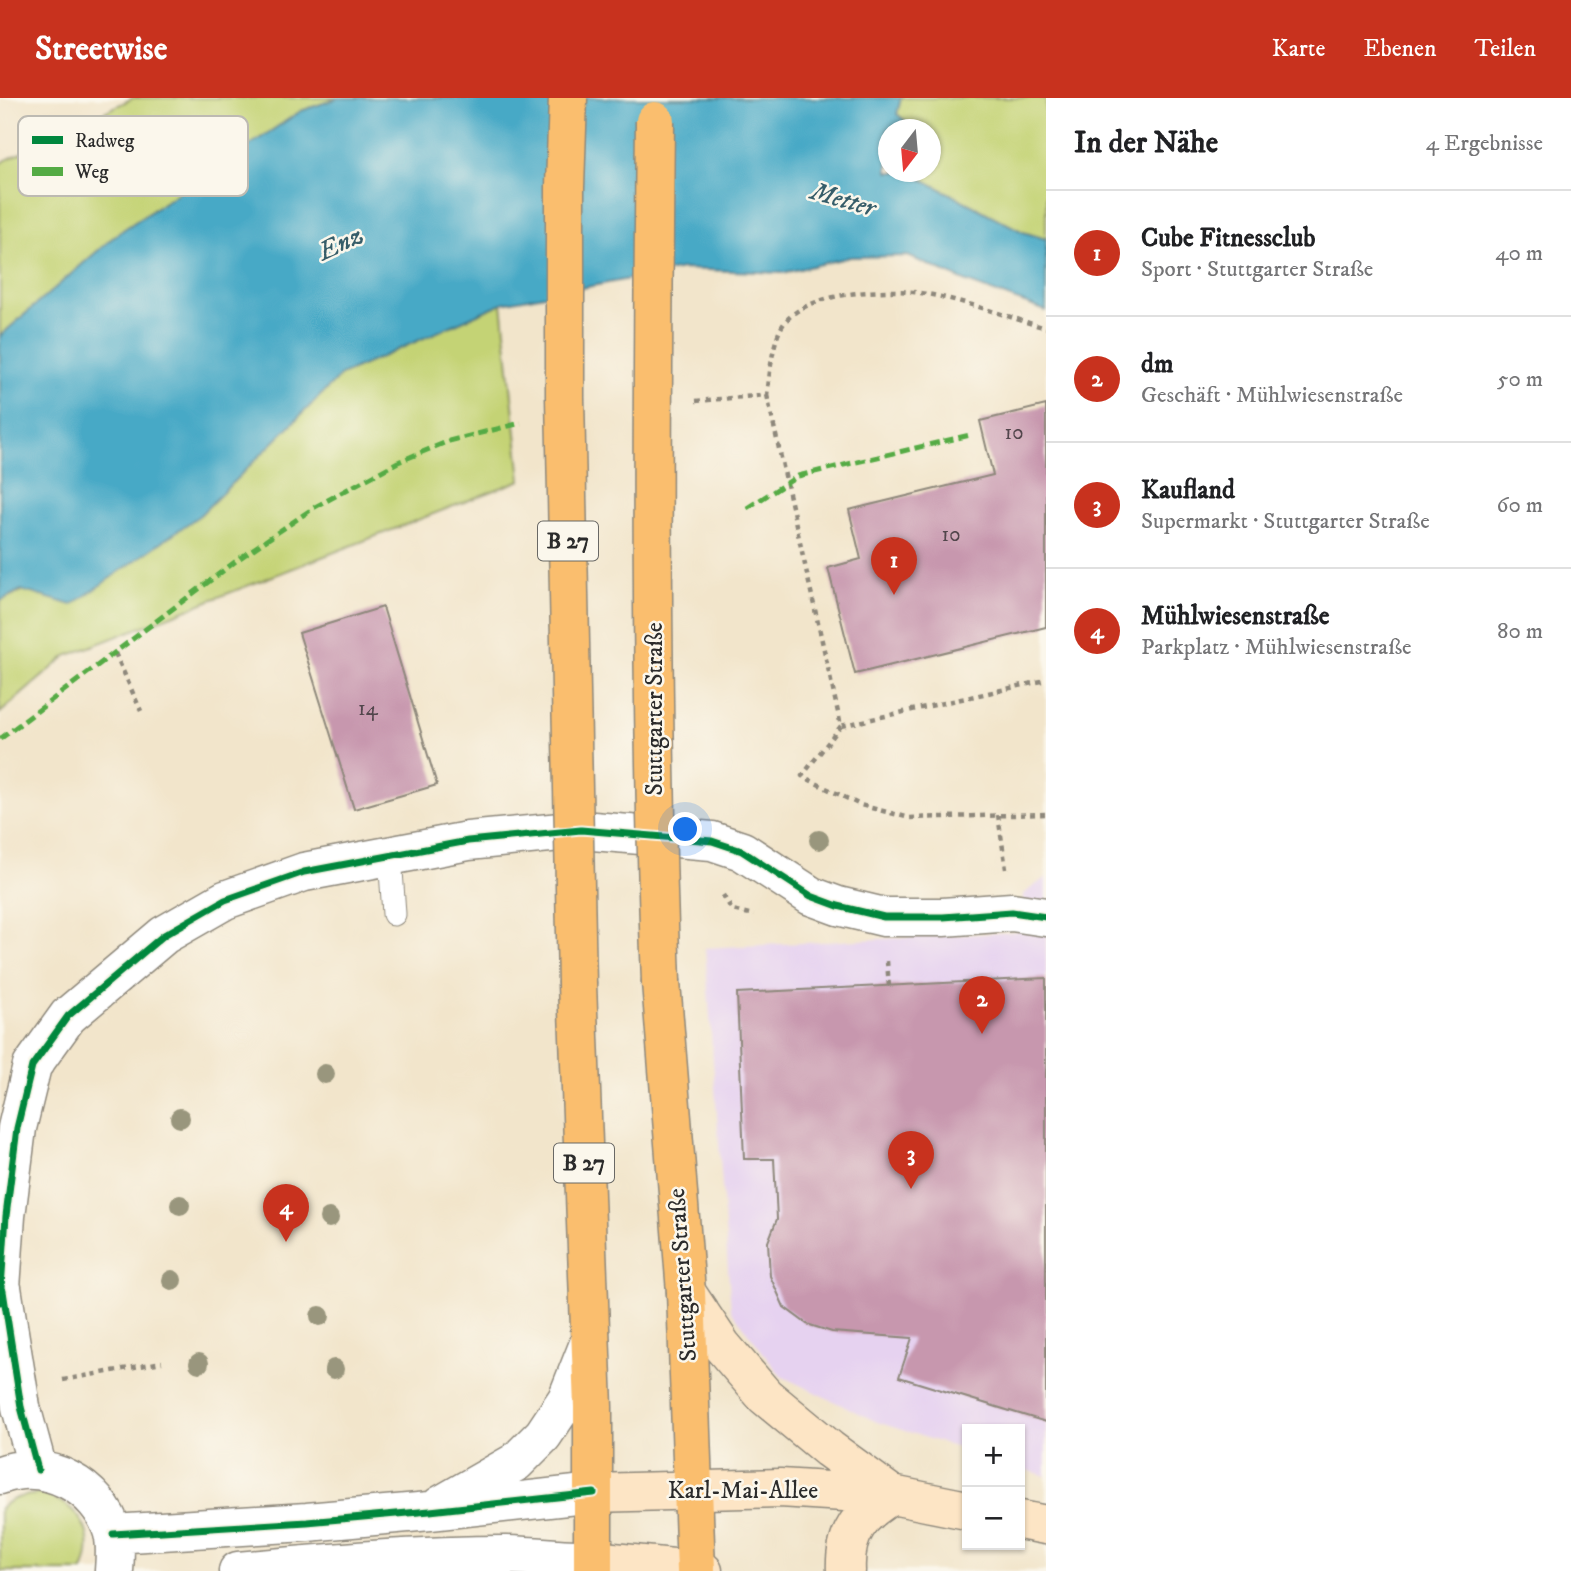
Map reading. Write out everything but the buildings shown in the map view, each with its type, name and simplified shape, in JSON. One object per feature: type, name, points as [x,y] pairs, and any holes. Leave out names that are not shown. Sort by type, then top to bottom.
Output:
[{"type":"main road","name":"B 27","points":[[568,98],[565,187],[565,397],[577,984],[594,1493],[593,1565]]},
{"type":"main road","name":"Stuttgarter Straße","points":[[655,98],[652,405],[656,858],[661,982],[686,1292],[696,1571]]},
{"type":"main road","name":"Karl-Mai-Allee","points":[[686,1292],[722,1346],[765,1396],[828,1449],[892,1495]]},
{"type":"main road","name":"Karl-Mai-Allee","points":[[594,1493],[780,1488],[892,1495],[962,1509]]},
{"type":"main road","points":[[846,1571],[848,1546],[857,1522],[872,1506],[892,1495]]},
{"type":"main road","points":[[1025,1521],[1046,1525]]},
{"type":"main road","points":[[593,1565],[703,1571]]},
{"type":"street","points":[[38,1470],[21,1407],[20,1388],[1,1295],[6,1216],[18,1128],[32,1066],[68,1016],[164,935],[225,900],[304,872],[468,841],[581,830],[712,841],[742,850],[811,896],[838,906],[884,917],[1029,914]]},
{"type":"street","points":[[430,1511],[516,1462],[543,1435],[567,1399],[590,1341]]},
{"type":"street","points":[[0,1475],[12,1471],[38,1470],[63,1476],[85,1490],[103,1510],[114,1553],[307,1522],[594,1493]]},
{"type":"street","points":[[238,1571],[366,1560],[479,1563],[509,1555],[593,1565]]},
{"type":"lane","points":[[390,856],[394,914]]},
{"type":"path","points":[[841,726],[767,395],[773,352],[785,322],[814,301],[860,291],[926,293],[1046,328]]},
{"type":"path","points":[[683,403],[767,395]]},
{"type":"path","points":[[116,653],[141,710]]},
{"type":"path","points":[[1046,680],[841,726],[802,776],[860,805],[910,818],[1046,814]]},
{"type":"path","points":[[999,815],[1029,914]]},
{"type":"path","points":[[716,890],[723,895],[732,910],[765,917]]},
{"type":"path","points":[[887,950],[890,987]]},
{"type":"path","points":[[20,1388],[162,1362]]},
{"type":"shaded area","points":[[1046,877],[1046,1476],[1025,1470],[1025,1424],[962,1424],[962,1449],[877,1422],[781,1376],[731,1310],[705,948],[1018,932],[1024,894]]},
{"type":"green space","points":[[133,98],[338,98],[301,111],[248,146],[248,116],[96,116]]},
{"type":"green space","points":[[901,98],[1046,98],[1046,239],[1023,232],[927,182],[941,182],[941,119],[903,119],[897,114]]},
{"type":"green space","points":[[18,154],[18,196],[174,196],[117,234],[0,336],[0,163]]},
{"type":"green space","points":[[502,303],[521,480],[66,656],[0,713],[1,600],[200,515],[341,375]]},
{"type":"green space","points":[[41,1494],[65,1505],[75,1512],[82,1522],[88,1544],[83,1571],[0,1571],[0,1508],[19,1497]]},
{"type":"water","points":[[338,98],[901,98],[897,114],[903,119],[878,119],[878,182],[927,182],[1023,232],[1046,239],[1046,311],[967,282],[908,256],[850,257],[783,273],[682,269],[502,303],[341,375],[200,515],[72,605],[21,590],[0,601],[0,336],[117,234],[174,196],[248,196],[248,146],[301,111]]},
{"type":"marked path","points":[[0,739],[240,558],[315,507],[398,462],[449,441],[521,423]]},
{"type":"marked path","points":[[747,508],[798,476],[970,435]]},
{"type":"cycle path","points":[[0,1302],[6,1216],[17,1128],[32,1066],[68,1016],[164,935],[225,900],[304,872],[468,841],[581,830],[712,841],[742,851],[811,896],[838,906],[884,917],[943,917],[1012,912],[1046,917]]},
{"type":"cycle path","points":[[3,1291],[21,1407],[38,1470]]},
{"type":"cycle path","points":[[113,1534],[307,1522],[594,1493]]},
{"type":"place","name":"Cube Fitnessclub","points":[[894,595]]},
{"type":"place","name":"dm","points":[[982,1034]]},
{"type":"place","name":"Kaufland","points":[[911,1189]]},
{"type":"place","name":"Mühlwiesenstraße","points":[[286,1242]]},
{"type":"water label","name":"Metter","points":[[843,200]]},
{"type":"water label","name":"Enz","points":[[341,244]]}]
